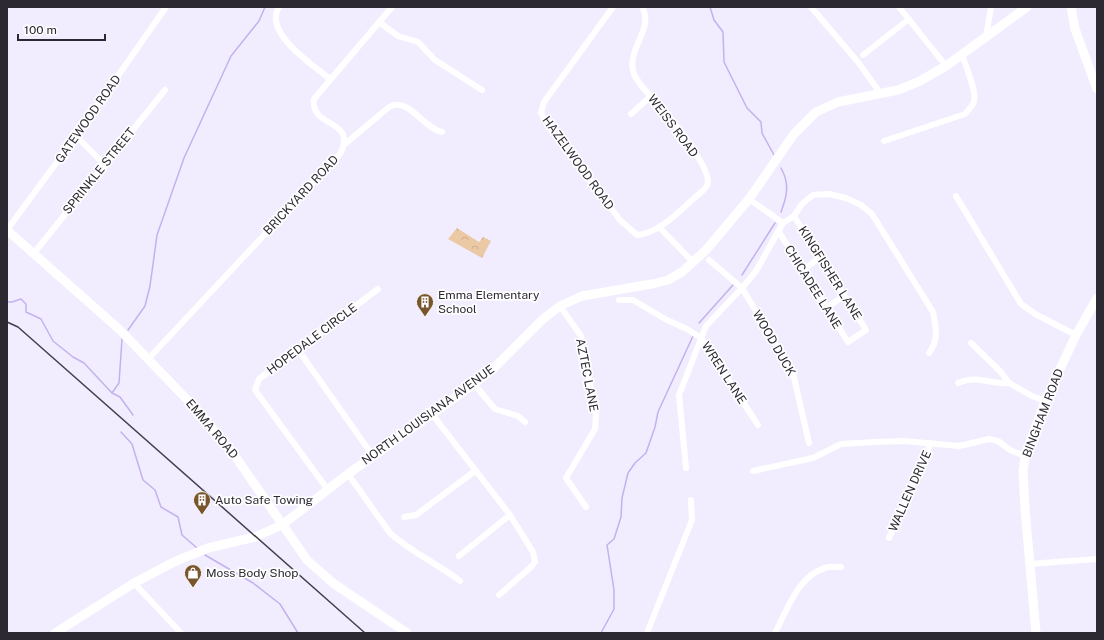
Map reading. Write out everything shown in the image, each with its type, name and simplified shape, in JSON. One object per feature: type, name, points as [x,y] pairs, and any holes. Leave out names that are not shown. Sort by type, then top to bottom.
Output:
[{"type":"street","name":"GATEWOOD ROAD","points":[[7,230],[76,136],[166,7]]},
{"type":"street","points":[[279,7],[276,12],[276,19],[285,40],[330,79]]},
{"type":"street","name":"BRICKYARD ROAD","points":[[149,358],[340,154],[345,144],[345,137],[341,131],[318,116],[313,104],[317,94],[392,7]]},
{"type":"street","name":"HAZELWOOD ROAD","points":[[613,7],[544,102],[541,112],[546,124],[620,220],[637,235],[646,234],[659,227]]},
{"type":"street","name":"WEISS ROAD","points":[[642,7],[645,11],[645,24],[632,58],[634,74],[689,144],[705,169],[708,181],[706,187],[659,227]]},
{"type":"street","points":[[811,7],[858,62],[881,94]]},
{"type":"street","points":[[899,7],[946,66]]},
{"type":"street","points":[[986,37],[991,7]]},
{"type":"street","name":"NORTH LOUISIANA AVENUE","points":[[55,633],[134,583],[185,557],[208,548],[251,538],[282,525],[348,474],[474,384],[498,365],[543,319],[560,306],[582,296],[668,280],[694,263],[749,199],[794,134],[810,117],[826,106],[838,102],[898,90],[918,82],[946,66],[1027,7]]},
{"type":"street","points":[[1071,7],[1075,29],[1097,89]]},
{"type":"street","points":[[863,55],[909,19]]},
{"type":"street","points":[[379,22],[395,34],[418,42],[435,60],[482,90]]},
{"type":"street","points":[[884,141],[965,114],[974,101],[974,93],[962,54]]},
{"type":"street","name":"SPRINKLE STREET","points":[[34,253],[165,90]]},
{"type":"street","points":[[631,114],[651,96]]},
{"type":"street","points":[[345,144],[389,107],[394,105],[404,106],[431,127],[442,132]]},
{"type":"street","points":[[76,136],[104,164]]},
{"type":"street","points":[[686,468],[679,395],[706,326],[756,271],[783,223],[794,216],[802,204],[813,195],[829,194],[846,198],[861,205],[872,214],[933,312],[937,330],[934,346],[929,353]]},
{"type":"street","points":[[956,196],[1021,304],[1037,315],[1076,335]]},
{"type":"street","points":[[749,199],[783,223]]},
{"type":"street","name":"KINGFISHER LANE","points":[[794,216],[866,330],[848,342]]},
{"type":"street","points":[[659,227],[694,263]]},
{"type":"street","name":"EMMA ROAD","points":[[7,230],[149,358],[198,411],[235,456],[307,560],[330,581],[407,633]]},
{"type":"street","name":"CHICADEE LANE","points":[[779,232],[802,271],[848,342]]},
{"type":"street","points":[[802,271],[820,258]]},
{"type":"street","name":"WOOD DUCK","points":[[709,260],[742,288],[793,373],[809,443]]},
{"type":"street","name":"HOPEDALE CIRCLE","points":[[328,490],[255,390],[259,379],[299,351],[378,289]]},
{"type":"street","points":[[826,308],[844,296]]},
{"type":"street","name":"BINGHAM ROAD","points":[[1036,633],[1024,502],[1025,456],[1045,401],[1076,335],[1097,298]]},
{"type":"street","name":"WREN LANE","points":[[619,300],[633,300],[701,338],[758,425]]},
{"type":"street","name":"AZTEC LANE","points":[[560,306],[580,336],[596,414],[595,429],[566,478],[586,507]]},
{"type":"street","points":[[971,343],[1000,371],[1009,383],[1032,396],[1045,401]]},
{"type":"street","points":[[299,351],[373,456]]},
{"type":"street","points":[[958,382],[969,378],[1000,384],[1009,383]]},
{"type":"street","points":[[474,384],[495,409],[518,416],[525,422]]},
{"type":"street","points":[[432,414],[510,515],[533,552],[534,562],[531,567],[500,595]]},
{"type":"street","points":[[753,472],[813,458],[841,444],[904,441],[959,446],[989,439],[998,441],[1016,453],[1025,456]]},
{"type":"street","name":"WALLEN DRIVE","points":[[889,538],[931,443]]},
{"type":"street","points":[[404,517],[416,515],[476,471]]},
{"type":"street","points":[[348,474],[390,533],[399,541],[440,566],[460,581]]},
{"type":"street","points":[[647,633],[692,520],[691,500]]},
{"type":"street","points":[[459,556],[510,515]]},
{"type":"street","points":[[1029,564],[1097,559]]},
{"type":"street","points":[[775,633],[801,584],[819,570],[827,567],[841,567]]},
{"type":"street","points":[[134,583],[181,633]]},
{"type":"green space","points":[[457,228],[479,242],[483,237],[491,241],[482,258],[448,239]]},
{"type":"waterway","points":[[128,330],[145,306],[150,286],[157,235],[184,158],[231,56],[259,21],[265,7]]},
{"type":"waterway","points":[[710,7],[714,20],[723,32],[724,62],[747,108],[761,122],[762,133],[774,155]]},
{"type":"waterway","points":[[781,168],[787,185],[785,201],[781,212]]},
{"type":"waterway","points":[[742,275],[775,223]]},
{"type":"waterway","points":[[699,323],[733,285]]},
{"type":"waterway","points":[[7,302],[21,299],[26,304],[26,312],[41,319],[53,341],[73,357],[84,363],[112,393],[120,397],[133,415]]},
{"type":"waterway","points":[[601,633],[614,609],[614,590],[607,545],[614,539],[621,517],[622,498],[628,473],[635,463],[646,453],[655,427],[658,412],[693,336]]},
{"type":"waterway","points":[[112,393],[119,383],[122,339]]},
{"type":"waterway","points":[[121,432],[132,444],[143,480],[155,490],[161,507],[178,517],[182,535],[197,548]]},
{"type":"waterway","points":[[205,555],[253,583],[280,604],[298,633]]},
{"type":"railway","points":[[7,322],[18,327],[365,633]]},
{"type":"place","name":"Emma Elementary School","points":[[425,317]]},
{"type":"place","name":"Auto Safe Towing","points":[[202,515]]},
{"type":"place","name":"Moss Body Shop","points":[[193,588]]}]
